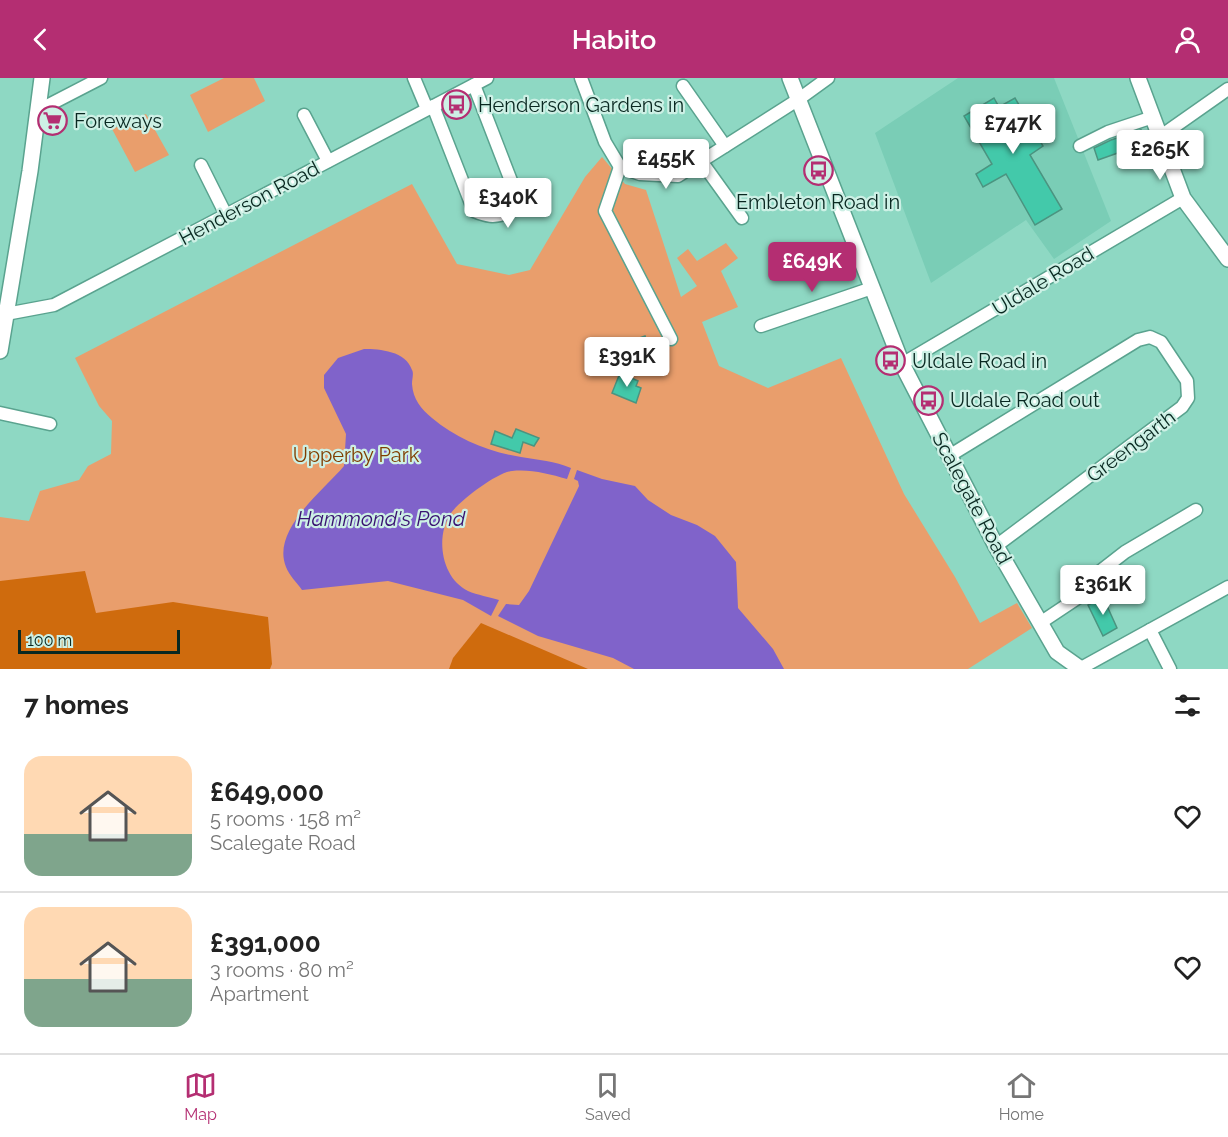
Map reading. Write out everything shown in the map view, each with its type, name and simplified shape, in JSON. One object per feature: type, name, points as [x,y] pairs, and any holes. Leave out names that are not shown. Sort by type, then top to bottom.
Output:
[{"type":"street","points":[[0,351],[39,110],[42,78]]},
{"type":"street","points":[[39,110],[101,78]]},
{"type":"street","points":[[414,78],[430,108],[474,211],[484,216],[496,217],[507,213],[514,198],[513,186],[474,85]]},
{"type":"street","name":"Henderson Road","points":[[6,315],[54,305],[487,78]]},
{"type":"street","points":[[581,78],[605,142],[620,167],[640,174],[678,176],[828,78]]},
{"type":"street","name":"Scalegate Road","points":[[790,78],[902,364],[996,546],[1057,652],[1081,669]]},
{"type":"street","points":[[1138,78],[1183,198],[1228,259]]},
{"type":"street","points":[[683,86],[725,146]]},
{"type":"street","points":[[1161,136],[1228,89]]},
{"type":"street","points":[[304,115],[328,161]]},
{"type":"street","points":[[1080,146],[1108,132],[1153,117]]},
{"type":"street","points":[[701,161],[742,218]]},
{"type":"street","points":[[201,165],[226,214]]},
{"type":"street","points":[[620,167],[605,211],[671,339]]},
{"type":"street","name":"Uldale Road","points":[[902,364],[1183,198]]},
{"type":"street","points":[[761,326],[872,288]]},
{"type":"street","name":"Greengarth","points":[[949,456],[1138,340],[1150,338],[1161,342],[1187,381],[1188,398],[1182,407],[996,546]]},
{"type":"street","points":[[0,413],[50,424]]},
{"type":"street","points":[[1040,623],[1088,591],[1098,573],[1125,552],[1196,510]]},
{"type":"street","points":[[1081,669],[1228,587]]},
{"type":"street","points":[[1150,630],[1170,669]]},
{"type":"shaded area","points":[[958,78],[1054,78],[1111,221],[1054,259],[1026,220],[931,283],[875,133]]},
{"type":"shaded area","points":[[85,571],[96,613],[173,602],[268,617],[272,664],[270,669],[0,669],[0,581]]},
{"type":"shaded area","points":[[481,623],[588,669],[449,669],[453,658]]},
{"type":"green space","points":[[224,78],[254,78],[265,101],[208,132],[190,95]]},
{"type":"green space","points":[[146,114],[169,155],[135,172],[112,129]]},
{"type":"green space","name":"Upperby Park","points":[[602,157],[625,184],[646,190],[681,297],[697,286],[677,258],[688,249],[697,261],[726,243],[738,258],[721,271],[738,307],[702,322],[719,366],[768,388],[841,358],[904,494],[955,577],[980,623],[1017,603],[1032,628],[968,669],[0,669],[0,517],[29,521],[40,491],[79,480],[88,466],[111,454],[112,421],[99,406],[75,358],[412,184],[457,264],[509,275],[530,270],[585,177]]},
{"type":"water","name":"Hammond's Pond","points":[[364,349],[392,352],[404,359],[413,371],[412,384],[418,403],[432,418],[452,432],[474,444],[497,452],[553,462],[571,468],[567,479],[533,471],[505,473],[479,488],[463,501],[446,522],[442,544],[447,567],[459,585],[468,591],[499,600],[491,616],[463,600],[388,581],[302,590],[287,570],[283,553],[292,525],[312,499],[344,466],[346,434],[324,388],[324,375],[338,358]]},
{"type":"water","points":[[577,470],[602,479],[635,486],[648,500],[671,515],[697,525],[715,536],[736,562],[738,608],[773,649],[784,669],[634,669],[613,658],[538,636],[498,616],[506,604],[519,605],[529,591],[579,486],[578,481],[574,479]]},
{"type":"building","points":[[994,98],[999,107],[1015,98],[1043,146],[1030,155],[1062,209],[1035,225],[1006,174],[983,187],[976,174],[992,164],[964,116]]},
{"type":"building","points":[[1141,130],[1146,143],[1098,160],[1094,148]]},
{"type":"building","points":[[645,336],[650,354],[640,357],[634,340]]},
{"type":"building","points":[[620,373],[638,381],[636,386],[641,388],[636,403],[612,393]]},
{"type":"building","points":[[516,429],[539,438],[534,446],[523,442],[520,453],[491,444],[495,431],[512,438]]},
{"type":"building","points":[[1103,597],[1117,628],[1103,636],[1088,605]]},
{"type":"place","name":"Henderson Gardens in","points":[[457,105]]},
{"type":"place","name":"Foreways","points":[[53,121]]},
{"type":"place","name":"Embleton Road in","points":[[818,171]]},
{"type":"place","name":"Uldale Road in","points":[[891,361]]},
{"type":"place","name":"Uldale Road out","points":[[929,400]]}]
